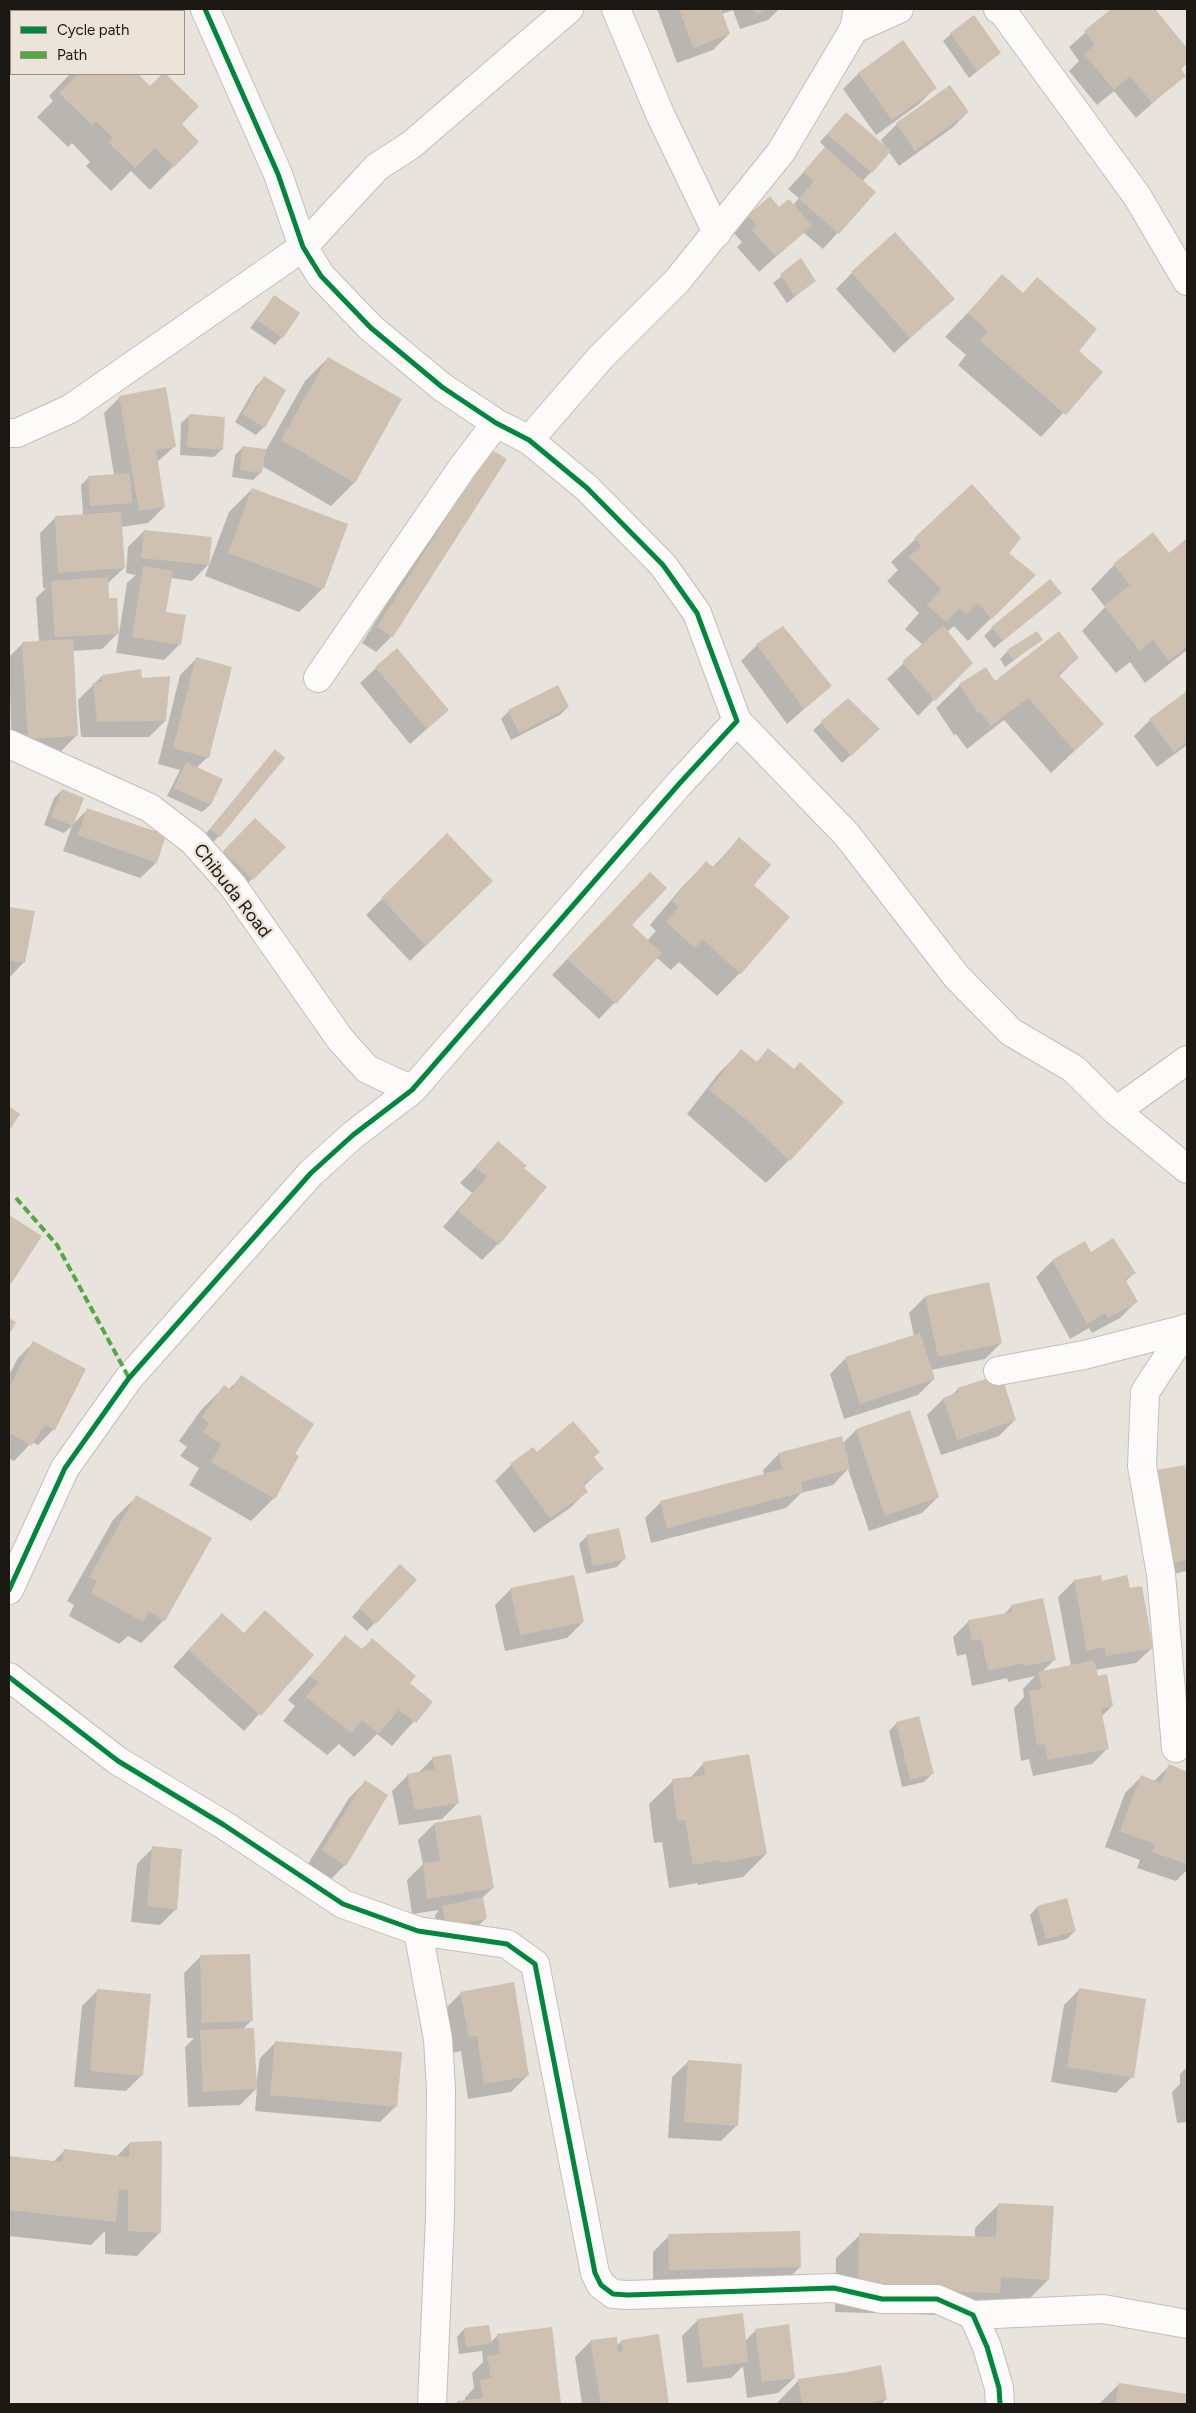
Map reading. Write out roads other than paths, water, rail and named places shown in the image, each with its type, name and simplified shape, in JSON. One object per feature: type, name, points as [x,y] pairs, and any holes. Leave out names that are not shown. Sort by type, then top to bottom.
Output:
[{"type":"street","points":[[205,9],[278,174],[303,247],[321,276],[371,328],[442,387],[496,423],[529,440],[587,488],[663,564],[696,613],[737,721],[847,835],[963,983],[1011,1032],[1074,1069],[1116,1112],[1187,1169]]},
{"type":"street","points":[[9,433],[17,433],[70,409],[303,247],[376,167],[411,145],[569,9]]},
{"type":"street","points":[[616,9],[660,114],[717,233]]},
{"type":"street","points":[[529,440],[601,357],[677,281],[781,152],[856,19],[899,9]]},
{"type":"street","points":[[998,9],[1003,12],[1137,196],[1187,281]]},
{"type":"street","points":[[318,678],[462,468],[496,423]]},
{"type":"street","points":[[9,1590],[65,1468],[129,1378],[312,1173],[353,1135],[412,1090],[679,784],[737,721]]},
{"type":"street","name":"Chibuda Road","points":[[9,744],[150,808],[194,841],[233,886],[340,1039],[367,1070],[412,1090]]},
{"type":"street","points":[[1116,1112],[1187,1060]]},
{"type":"street","points":[[998,1371],[1084,1356],[1186,1328]]},
{"type":"street","points":[[1176,1748],[1161,1574],[1142,1466],[1144,1392],[1186,1328]]},
{"type":"street","points":[[9,1677],[118,1761],[224,1825],[343,1904],[418,1931],[507,1944],[535,1964],[595,2273],[601,2285],[613,2294],[834,2288],[882,2299],[937,2299],[973,2315],[1103,2309],[1187,2324]]},
{"type":"street","points":[[418,1931],[438,2039],[442,2089],[440,2217],[432,2404]]},
{"type":"street","points":[[973,2315],[987,2347],[1000,2388],[1000,2404]]}]
